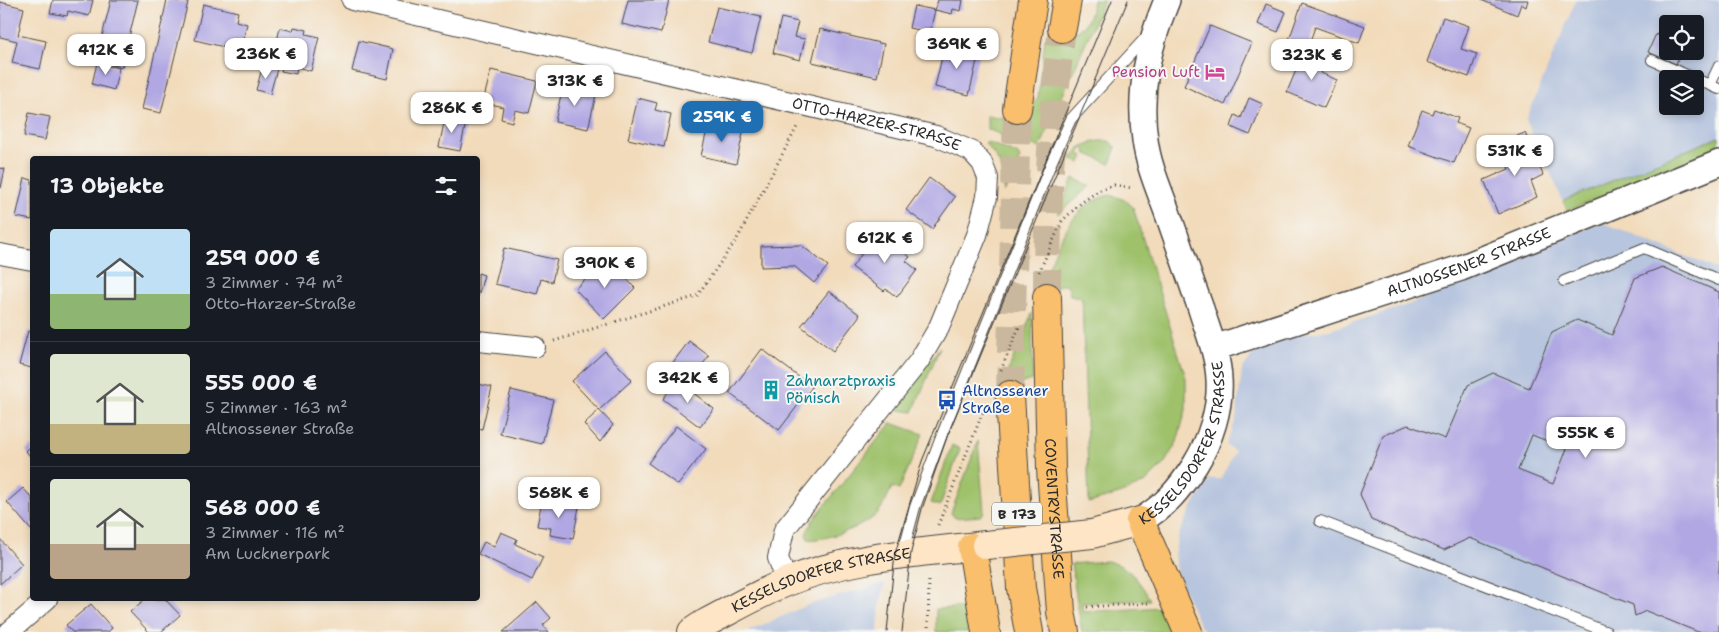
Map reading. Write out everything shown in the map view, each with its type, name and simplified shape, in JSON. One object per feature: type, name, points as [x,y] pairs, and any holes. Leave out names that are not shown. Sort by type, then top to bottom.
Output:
[{"type":"main road","points":[[1017,109],[1033,0]]},
{"type":"main road","points":[[1062,28],[1067,0]]},
{"type":"main road","name":"COVENTRYSTRASSE","points":[[1047,297],[1051,470],[1061,612],[1065,632]]},
{"type":"main road","name":"B 173","points":[[1010,396],[1021,588],[1029,632]]},
{"type":"main road","points":[[1140,521],[1188,632]]},
{"type":"main road","name":"KESSELSDORFER STRASSE","points":[[692,632],[787,582],[854,562],[903,553],[1092,534],[1140,521]]},
{"type":"main road","points":[[979,546],[986,632]]},
{"type":"street","name":"OTTO-HARZER-STRASSE","points":[[352,0],[936,136],[971,151],[982,163],[988,178],[987,197],[977,235],[939,327],[918,360],[784,530],[778,558],[787,582]]},
{"type":"street","name":"KESSELSDORFER STRASSE","points":[[1140,521],[1161,508],[1175,494],[1202,454],[1218,404],[1219,379],[1214,348],[1155,180],[1145,142],[1141,106],[1149,49],[1155,27],[1167,0]]},
{"type":"street","name":"ALTNOSSENER STRASSE","points":[[1214,348],[1462,268],[1719,163]]},
{"type":"street","points":[[0,254],[30,260]]},
{"type":"street","points":[[480,340],[535,347]]},
{"type":"street","points":[[9,632],[45,601]]},
{"type":"lane","points":[[903,553],[915,507],[943,432],[1052,161],[1071,119],[1155,27]]},
{"type":"lane","points":[[1652,60],[1714,87],[1719,66]]},
{"type":"lane","points":[[1564,281],[1644,248],[1719,280]]},
{"type":"lane","points":[[1320,521],[1607,632]]},
{"type":"path","points":[[535,347],[697,296],[737,239],[809,105]]},
{"type":"path","points":[[938,522],[980,420]]},
{"type":"path","points":[[928,632],[929,570]]},
{"type":"path","points":[[1084,607],[1175,602]]},
{"type":"shaded area","points":[[1576,0],[1719,0],[1719,137],[1563,201],[1526,120]]},
{"type":"shaded area","points":[[1602,222],[1719,270],[1719,632],[1207,632],[1200,626],[1177,574],[1174,555],[1179,534],[1192,507],[1210,479],[1221,479],[1235,451],[1226,445],[1236,419],[1242,370],[1252,355],[1270,344],[1292,335],[1329,330],[1410,304]]},
{"type":"shaded area","points":[[885,583],[880,605],[878,632],[747,632],[810,604]]},
{"type":"green space","points":[[1093,0],[1104,0],[1040,148],[1026,142],[1025,145],[987,129],[987,115],[1003,118],[1017,117],[1028,111],[1033,105],[1038,97],[1045,38],[1064,36],[1078,31],[1088,19]]},
{"type":"green space","points":[[1719,137],[1719,151],[1567,211],[1563,201]]},
{"type":"green space","points":[[1099,141],[1109,141],[1116,147],[1110,164],[1085,153],[1086,150],[1082,148],[1079,154],[1083,156],[1080,163],[1071,159],[1082,146]]},
{"type":"green space","points":[[987,142],[1017,154],[1020,158],[1004,193],[1004,179],[1000,166],[985,144]]},
{"type":"green space","points":[[1073,178],[1090,186],[1058,214]]},
{"type":"green space","points":[[1110,195],[1125,200],[1133,207],[1186,378],[1186,410],[1177,442],[1164,464],[1145,483],[1119,494],[1089,503],[1082,298],[1070,295],[1068,285],[1060,285],[1037,300],[1055,253],[1071,222],[1081,210],[1094,201]]},
{"type":"green space","points":[[1032,313],[1033,380],[1011,388],[995,402]]},
{"type":"green space","points":[[940,347],[913,412],[899,410],[896,405]]},
{"type":"green space","points":[[891,423],[923,434],[899,490],[892,487],[877,514],[864,523],[834,536],[808,539],[806,534],[813,520]]},
{"type":"green space","points":[[978,441],[984,512],[981,516],[955,518],[951,513]]},
{"type":"green space","points":[[952,445],[960,449],[940,506],[931,503]]},
{"type":"green space","points":[[1107,561],[1121,566],[1133,575],[1150,600],[1082,603],[1083,612],[1163,607],[1174,632],[1082,632],[1071,564]]},
{"type":"green space","points":[[970,607],[977,632],[936,632],[936,609]]},
{"type":"building","points":[[53,0],[93,0],[89,16],[68,11],[67,16],[50,13]]},
{"type":"building","points":[[111,0],[138,0],[122,67],[96,61]]},
{"type":"building","points":[[167,0],[188,2],[161,113],[142,109]]},
{"type":"building","points":[[628,0],[669,0],[661,33],[622,24]]},
{"type":"building","points":[[938,0],[963,0],[961,11],[953,9],[952,14],[935,10]]},
{"type":"building","points":[[1481,0],[1528,0],[1526,7],[1521,4],[1517,15]]},
{"type":"building","points":[[0,2],[24,8],[18,35],[46,41],[40,69],[12,63],[17,41],[0,37]]},
{"type":"building","points":[[1302,3],[1365,26],[1359,43],[1315,27],[1308,47],[1289,40]]},
{"type":"building","points":[[203,4],[238,12],[236,21],[247,24],[237,63],[225,60],[228,48],[195,40]]},
{"type":"building","points":[[1266,4],[1286,12],[1278,32],[1258,24]]},
{"type":"building","points":[[914,6],[935,10],[930,32],[909,28]]},
{"type":"building","points":[[717,7],[761,17],[752,53],[708,42]]},
{"type":"building","points":[[1443,17],[1469,26],[1461,49],[1477,54],[1469,77],[1427,62]]},
{"type":"building","points":[[781,18],[798,22],[794,37],[805,39],[800,60],[773,53]]},
{"type":"building","name":"Pension Luft","points":[[1210,26],[1252,43],[1225,105],[1184,86]]},
{"type":"building","points":[[294,27],[307,30],[306,34],[319,37],[311,71],[297,67],[296,74],[281,71],[283,64],[272,62],[280,28],[293,31]]},
{"type":"building","points":[[820,29],[884,44],[877,77],[812,62]]},
{"type":"building","points":[[1656,34],[1659,35],[1659,57],[1648,52]]},
{"type":"building","points":[[359,41],[393,49],[387,79],[352,71]]},
{"type":"building","points":[[945,44],[979,52],[969,95],[935,87]]},
{"type":"building","points":[[1304,51],[1326,61],[1321,73],[1337,80],[1324,108],[1287,92]]},
{"type":"building","points":[[1667,60],[1678,60],[1676,64]]},
{"type":"building","points":[[97,63],[119,68],[114,90],[92,84]]},
{"type":"building","points":[[263,65],[277,69],[270,94],[256,90]]},
{"type":"building","points":[[491,70],[537,81],[529,113],[515,110],[512,122],[501,119],[503,107],[483,102]]},
{"type":"building","points":[[564,81],[579,85],[578,91],[596,95],[588,129],[555,122]]},
{"type":"building","points":[[638,98],[657,103],[655,110],[671,114],[664,147],[628,139]]},
{"type":"building","points":[[1249,98],[1263,104],[1250,135],[1231,127],[1235,115],[1241,118]]},
{"type":"building","points":[[1434,109],[1458,118],[1456,123],[1469,128],[1454,163],[1408,146],[1422,110],[1432,114]]},
{"type":"building","points":[[29,113],[50,117],[45,140],[24,136]]},
{"type":"building","points":[[445,118],[466,122],[460,151],[439,147]]},
{"type":"building","points":[[709,121],[744,129],[736,164],[701,156]]},
{"type":"building","points":[[1525,133],[1543,175],[1531,181],[1537,197],[1498,214],[1484,180],[1509,169],[1502,152],[1515,146],[1511,138]]},
{"type":"building","points":[[0,168],[5,169],[1,188],[0,188]]},
{"type":"building","points":[[25,178],[30,179],[30,220],[16,217]]},
{"type":"building","points":[[929,178],[955,197],[932,229],[906,210]]},
{"type":"building","points":[[873,229],[910,257],[906,261],[917,270],[897,297],[886,289],[884,291],[852,267],[866,248],[862,244]]},
{"type":"building","points":[[801,245],[828,266],[814,283],[794,266],[761,267],[761,246]]},
{"type":"building","points":[[504,248],[557,260],[552,282],[541,279],[537,294],[495,284]]},
{"type":"building","points":[[607,258],[635,288],[604,319],[575,289]]},
{"type":"building","points":[[1662,267],[1719,292],[1719,632],[1698,632],[1646,611],[1635,616],[1633,605],[1470,538],[1444,550],[1371,520],[1360,494],[1383,436],[1408,425],[1445,439],[1468,385],[1493,373],[1529,388],[1552,332],[1577,320],[1612,335],[1635,278]],"holes":[[[1532,435],[1567,449],[1553,484],[1518,470]]]},
{"type":"building","points":[[480,274],[484,275],[480,290]]},
{"type":"building","points":[[829,291],[860,315],[833,351],[801,326]]},
{"type":"building","points":[[28,331],[30,332],[30,368],[19,365]]},
{"type":"building","points":[[689,341],[709,356],[691,380],[671,365]]},
{"type":"building","name":"Zahnarztpraxis Pönisch","points":[[762,349],[812,387],[779,430],[729,393]]},
{"type":"building","points":[[605,351],[632,380],[599,410],[572,381]]},
{"type":"building","points":[[677,380],[714,409],[700,427],[663,399]]},
{"type":"building","points":[[480,384],[492,387],[482,429],[480,428]]},
{"type":"building","points":[[511,390],[553,400],[542,444],[500,434]]},
{"type":"building","points":[[599,410],[613,425],[600,442],[584,424]]},
{"type":"building","points":[[676,426],[706,449],[678,485],[648,463]]},
{"type":"building","points":[[30,447],[30,456],[26,451]]},
{"type":"building","points":[[23,488],[30,496],[30,529],[7,502]]},
{"type":"building","points":[[542,500],[579,507],[573,539],[550,535],[551,528],[537,526]]},
{"type":"building","points":[[501,532],[517,539],[515,544],[543,557],[532,580],[480,555],[484,542],[494,547]]},
{"type":"building","points":[[0,539],[22,564],[0,584]]},
{"type":"building","points":[[143,601],[167,601],[180,615],[161,632],[149,632],[130,612]]},
{"type":"building","points":[[537,602],[551,618],[543,625],[549,632],[503,632]]},
{"type":"building","points":[[91,604],[112,628],[108,632],[72,632],[66,625]]},
{"type":"tunnel","points":[[1047,297],[1050,162],[1062,28]]},
{"type":"tunnel","points":[[1010,395],[1017,109]]},
{"type":"tram line","points":[[887,632],[895,554],[922,461],[1112,0]]},
{"type":"tram line","points":[[902,632],[911,552],[922,509],[948,434],[1128,0]]},
{"type":"place","name":"Pension Luft","points":[[1215,72]]},
{"type":"place","name":"Zahnarztpraxis Pönisch","points":[[771,390]]},
{"type":"place","name":"Altnossener Straße","points":[[947,400]]}]
